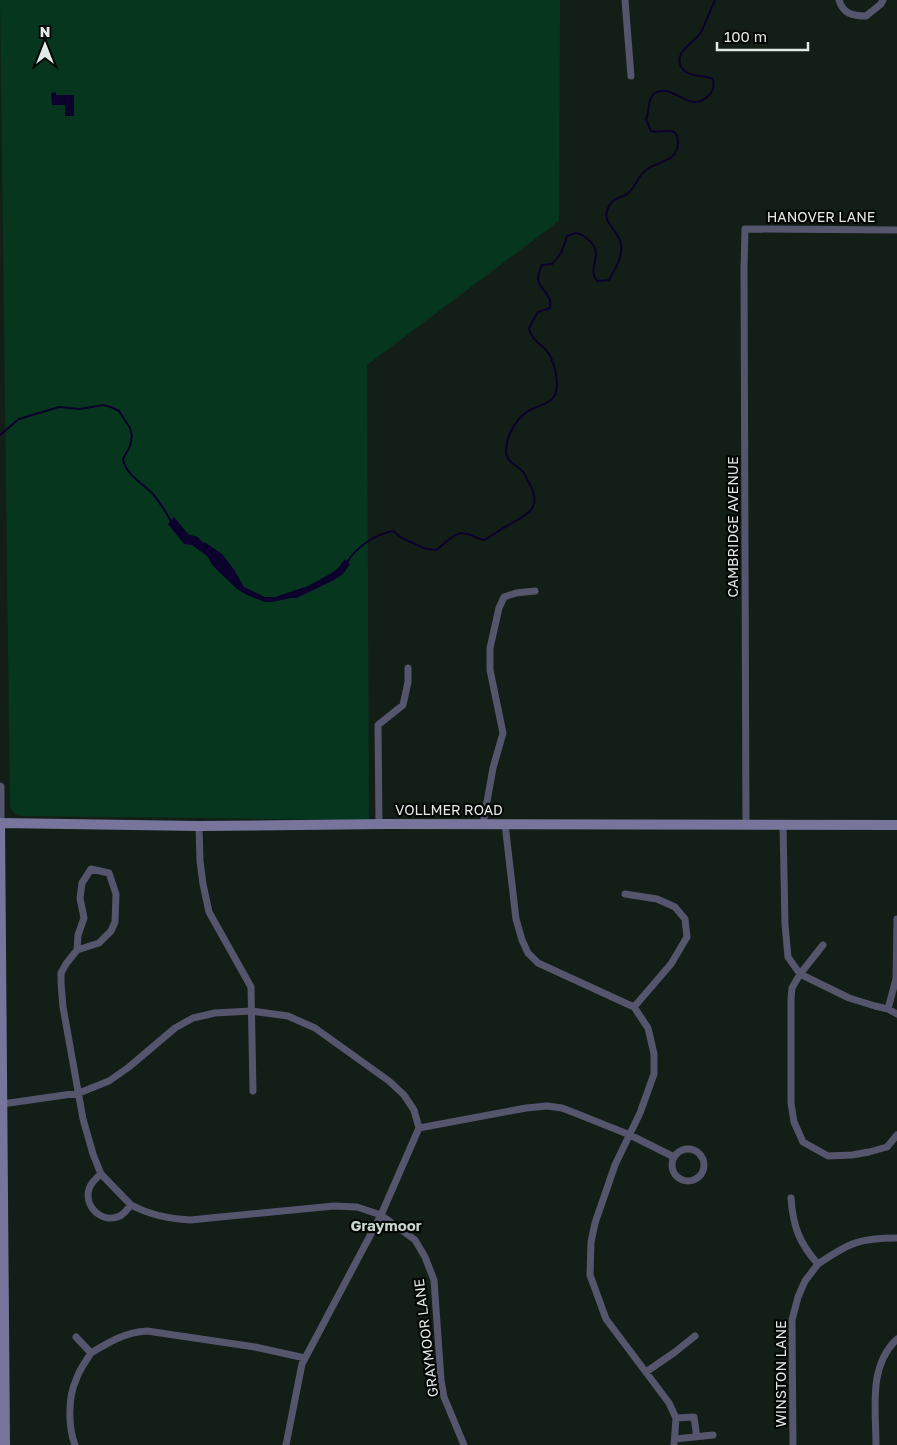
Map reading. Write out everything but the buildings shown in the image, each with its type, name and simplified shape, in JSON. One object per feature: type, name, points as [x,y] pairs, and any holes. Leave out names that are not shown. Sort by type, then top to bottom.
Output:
[{"type":"main road","name":"VOLLMER ROAD","points":[[0,822],[199,826],[379,824],[897,825]]},
{"type":"main road","points":[[0,822],[2,1302],[5,1445]]},
{"type":"street","points":[[625,0],[631,76]]},
{"type":"street","points":[[839,0],[841,7],[846,13],[855,16],[866,16],[881,4],[883,0]]},
{"type":"street","name":"HANOVER LANE","points":[[746,229],[897,230]]},
{"type":"street","name":"CAMBRIDGE AVENUE","points":[[746,229],[744,285],[746,825]]},
{"type":"street","points":[[483,824],[493,768],[503,733],[490,670],[490,648],[499,608],[504,597],[536,591]]},
{"type":"street","points":[[379,824],[378,725],[402,706],[408,682],[408,668]]},
{"type":"street","points":[[0,787],[0,822]]},
{"type":"street","points":[[505,824],[516,919],[522,940],[528,952],[538,963],[634,1007],[648,1028],[654,1054],[654,1074],[630,1136],[614,1164],[594,1223],[591,1242],[590,1275],[606,1319],[670,1404],[676,1418],[675,1442],[713,1435]]},
{"type":"street","points":[[783,825],[785,925],[788,956],[800,974],[849,998],[888,1009],[897,1014]]},
{"type":"street","points":[[199,826],[200,862],[209,912],[251,987],[253,1091]]},
{"type":"street","name":"GRAYMOOR LANE","points":[[77,950],[99,943],[111,931],[115,922],[116,894],[109,874],[91,869],[82,883],[80,898],[84,918],[78,936],[77,950],[61,973],[64,1007],[83,1120],[87,1138],[101,1174],[131,1205],[140,1210],[170,1219],[208,1219],[334,1206],[357,1207],[381,1215],[415,1240],[426,1257],[434,1280],[441,1380],[444,1397],[464,1445]]},
{"type":"street","points":[[626,894],[657,899],[675,907],[684,919],[686,937],[671,964],[634,1007]]},
{"type":"street","points":[[888,1009],[896,978],[897,918]]},
{"type":"street","points":[[823,944],[800,974],[792,988],[791,1103],[794,1122],[803,1142],[828,1156],[852,1155],[887,1147],[897,1136]]},
{"type":"street","points":[[2,1104],[79,1093],[109,1081],[129,1067],[175,1028],[193,1018],[215,1013],[251,1011],[288,1016],[315,1028],[389,1080],[404,1095],[414,1110],[419,1128],[381,1215],[302,1364],[286,1445]]},
{"type":"street","points":[[419,1128],[526,1108],[547,1106],[562,1108],[575,1113],[674,1157]]},
{"type":"street","points":[[682,1150],[693,1150],[702,1157],[704,1162],[699,1177],[690,1181],[676,1176],[672,1167],[674,1157],[682,1150]]},
{"type":"street","points":[[101,1174],[94,1180],[90,1188],[88,1195],[91,1208],[99,1216],[110,1218],[120,1215],[131,1205]]},
{"type":"street","points":[[791,1198],[792,1216],[801,1243],[818,1264],[856,1242],[897,1238]]},
{"type":"street","name":"WINSTON LANE","points":[[793,1445],[793,1315],[805,1281],[818,1264]]},
{"type":"street","points":[[74,1445],[69,1412],[75,1380],[91,1352],[122,1336],[147,1331],[255,1347],[305,1358]]},
{"type":"street","points":[[646,1372],[676,1352],[694,1336]]},
{"type":"street","points":[[76,1337],[91,1352]]},
{"type":"street","points":[[876,1445],[876,1380],[883,1357],[897,1339]]},
{"type":"street","points":[[676,1418],[694,1417],[696,1437]]},
{"type":"green space","points":[[0,0],[560,0],[559,221],[367,365],[369,820],[23,816],[12,811],[10,807]]},
{"type":"shaded area","points":[[56,92],[56,95],[74,95],[74,116],[65,116],[65,105],[52,105],[51,93]]},
{"type":"shaded area","points":[[174,517],[188,534],[198,537],[202,542],[222,554],[244,587],[265,597],[275,597],[308,586],[330,574],[345,559],[350,564],[343,574],[334,580],[305,594],[296,598],[265,602],[237,589],[213,566],[207,556],[192,545],[184,544],[168,524]]},
{"type":"waterway","points":[[347,562],[367,542],[393,531],[402,538],[426,549],[436,550],[455,535],[463,533],[484,540],[531,510],[535,499],[527,477],[508,459],[506,450],[511,432],[517,421],[527,412],[552,399],[557,387],[551,358],[545,349],[533,338],[529,328],[538,312],[550,308],[549,297],[538,280],[539,273],[542,265],[552,264],[558,257],[567,236],[577,233],[590,241],[594,247],[596,253],[594,275],[597,281],[609,280],[618,263],[621,244],[617,234],[607,220],[607,210],[613,201],[633,189],[640,175],[671,157],[677,149],[678,138],[674,132],[651,131],[646,119],[652,95],[662,91],[669,92],[696,102],[703,100],[713,89],[713,79],[686,72],[681,67],[680,56],[701,32],[715,0]]},
{"type":"waterway","points":[[0,435],[19,419],[59,407],[80,409],[103,405],[119,411],[130,428],[132,436],[130,446],[123,459],[127,470],[155,496],[172,523]]},
{"type":"district","name":"Graymoor","points":[[386,1226]]}]
